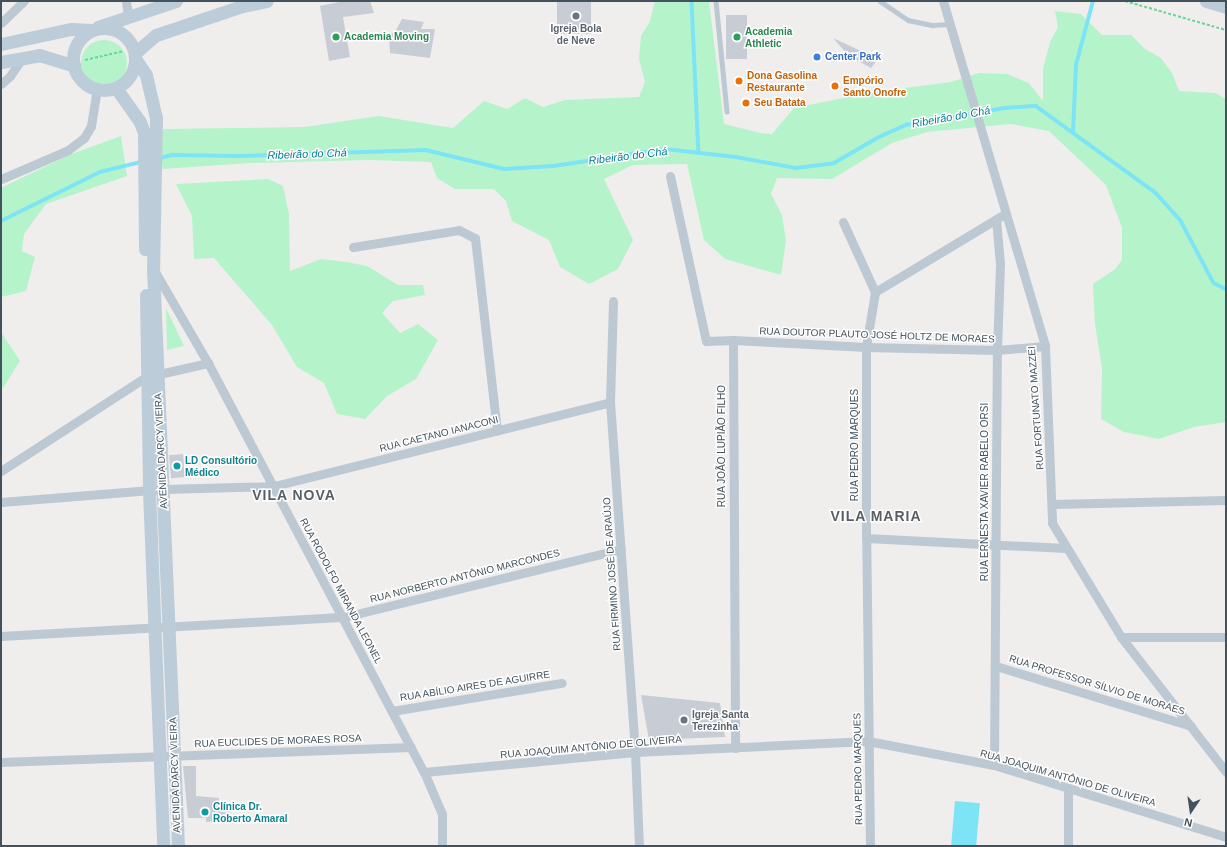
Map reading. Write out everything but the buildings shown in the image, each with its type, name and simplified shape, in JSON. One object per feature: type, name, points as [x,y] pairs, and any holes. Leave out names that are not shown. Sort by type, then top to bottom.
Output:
[{"type":"main road","points":[[176,1],[128,16],[93,30],[78,42],[74,64],[82,80],[97,89],[116,88],[130,77],[135,54],[156,35],[242,6],[267,1]]},
{"type":"main road","points":[[1206,1],[1226,7]]},
{"type":"main road","name":"AVENIDA DARCY VIEIRA","points":[[1,44],[71,29],[93,30],[108,28],[121,32],[146,75],[152,97],[156,118],[149,133],[153,269],[149,490],[163,846]]},
{"type":"main road","points":[[1,62],[39,55],[74,64]]},
{"type":"main road","name":"AVENIDA DARCY VIEIRA","points":[[116,88],[149,133]]},
{"type":"main road","name":"AVENIDA DARCY VIEIRA","points":[[151,186],[152,376],[163,489],[178,846]]},
{"type":"street","points":[[1,23],[24,1]]},
{"type":"street","points":[[126,1],[128,16]]},
{"type":"street","name":"RUA FORTUNATO MAZZEI","points":[[943,1],[1044,346],[1053,504],[1052,523],[1121,638],[1224,767]]},
{"type":"street","points":[[1,84],[22,58]]},
{"type":"street","points":[[1,179],[68,150],[84,138],[91,126],[97,89]]},
{"type":"street","points":[[670,176],[706,341],[732,340]]},
{"type":"street","points":[[843,222],[875,292],[1005,214]]},
{"type":"street","name":"RUA ERNESTA XAVIER RABELO ORSI","points":[[994,765],[996,666],[997,350],[1000,264],[996,220]]},
{"type":"street","points":[[353,247],[459,230],[475,238],[497,431]]},
{"type":"street","name":"RUA RODOLFO MIRANDA LEONEL","points":[[153,269],[208,363],[344,617],[424,772],[442,814],[442,846]]},
{"type":"street","name":"RUA PEDRO MARQUES","points":[[870,846],[866,538],[866,347],[875,292]]},
{"type":"street","name":"RUA FIRMINO JOSÉ DE ARAÚJO","points":[[613,301],[610,402],[622,549],[635,752],[639,846]]},
{"type":"street","name":"RUA DOUTOR PLAUTO JOSÉ HOLTZ DE MORAES","points":[[732,340],[866,347],[997,350],[1044,346]]},
{"type":"street","name":"RUA JOÃO LUPIÃO FILHO","points":[[732,340],[735,748]]},
{"type":"street","points":[[1,471],[152,376],[208,363]]},
{"type":"street","name":"RUA CAETANO IANACONI","points":[[1,502],[163,489],[274,486],[610,402]]},
{"type":"street","points":[[1053,504],[1226,500]]},
{"type":"street","points":[[866,538],[1066,548]]},
{"type":"street","name":"RUA NORBERTO ANTÔNIO MARCONDES","points":[[1,636],[154,629],[344,617],[622,549]]},
{"type":"street","points":[[1121,638],[1226,637]]},
{"type":"street","name":"RUA PROFESSOR SÍLVIO DE MORAES","points":[[996,666],[1192,726]]},
{"type":"street","name":"RUA ABÍLIO AIRES DE AGUIRRE","points":[[392,711],[562,683]]},
{"type":"street","name":"RUA JOAQUIM ANTÔNIO DE OLIVEIRA","points":[[424,772],[635,752],[868,741],[994,765],[1226,837]]},
{"type":"street","name":"RUA EUCLIDES DE MORAES ROSA","points":[[1,762],[411,747]]},
{"type":"street","points":[[1068,788],[1068,846]]},
{"type":"lane","points":[[716,1],[727,112]]},
{"type":"lane","points":[[880,1],[908,20],[932,25],[950,24]]},
{"type":"path","points":[[1125,1],[1226,30]]},
{"type":"path","points":[[74,64],[135,54]]},
{"type":"shaded area","points":[[704,845],[798,845],[798,846]]},
{"type":"green space","points":[[655,1],[709,1],[724,124],[761,133],[772,134],[794,108],[873,92],[951,82],[979,73],[1007,74],[1029,83],[1043,101],[1043,69],[1050,42],[1058,27],[1055,11],[1081,14],[1102,35],[1131,35],[1145,49],[1161,58],[1172,73],[1179,91],[1215,93],[1226,99],[1226,422],[1194,427],[1159,439],[1124,432],[1101,419],[1102,369],[1095,324],[1093,284],[1115,269],[1122,260],[1122,228],[1106,185],[1049,131],[1011,124],[927,132],[892,143],[832,179],[777,178],[771,194],[782,215],[786,241],[781,275],[725,259],[704,240],[687,164],[633,165],[604,179],[633,240],[618,269],[589,284],[560,267],[549,240],[512,221],[506,201],[494,189],[455,189],[437,178],[431,162],[369,160],[249,163],[163,169],[158,142],[163,129],[304,127],[379,116],[453,128],[484,101],[507,109],[525,98],[543,107],[565,100],[639,97],[645,82],[639,59],[641,36],[650,21]]},
{"type":"green space","points":[[104,40],[117,44],[123,50],[127,63],[123,76],[117,82],[104,86],[91,82],[85,76],[81,63],[85,50],[91,44]]},
{"type":"green space","points":[[121,136],[127,176],[46,204],[24,234],[22,251],[35,257],[26,291],[1,297],[1,188],[69,155]]},
{"type":"green space","points":[[268,179],[283,186],[289,214],[290,271],[321,259],[367,266],[398,285],[423,285],[425,295],[393,301],[382,313],[400,333],[418,324],[438,340],[416,379],[387,396],[365,419],[337,414],[324,383],[297,367],[272,325],[214,258],[194,259],[192,216],[176,184]]},
{"type":"green space","points":[[166,308],[184,346],[167,350]]},
{"type":"green space","points":[[1,332],[20,361],[1,391]]},
{"type":"water","points":[[955,801],[980,803],[976,846],[951,845]]},
{"type":"waterway","points":[[692,1],[699,153]]},
{"type":"waterway","points":[[1073,133],[1076,65],[1093,1]]},
{"type":"waterway","name":"Ribeirão do Chá","points":[[157,159],[172,155],[238,156],[426,150],[504,169],[554,166],[665,149],[736,157],[796,168],[834,163],[879,137],[906,125],[1005,108],[1036,106],[1156,193],[1181,221],[1214,283],[1226,289]]},
{"type":"waterway","name":"Ribeirão do Chá","points":[[1,221],[100,172],[141,162]]},
{"type":"place","name":"Igreja Bola de Neve","points":[[576,16]]},
{"type":"place","name":"Academia Moving","points":[[336,37]]},
{"type":"place","name":"Academia Athletic","points":[[737,37]]},
{"type":"place","name":"Center Park","points":[[817,57]]},
{"type":"place","name":"Dona Gasolina Restaurante","points":[[739,81]]},
{"type":"place","name":"Empório Santo Onofre","points":[[835,86]]},
{"type":"place","name":"Seu Batata","points":[[746,103]]},
{"type":"place","name":"LD Consultório Médico","points":[[177,466]]},
{"type":"place","name":"Igreja Santa Terezinha","points":[[684,720]]},
{"type":"place","name":"Clínica Dr. Roberto Amaral","points":[[205,812]]},
{"type":"district","name":"VILA NOVA","points":[[294,495]]},
{"type":"district","name":"VILA MARIA","points":[[876,516]]}]
